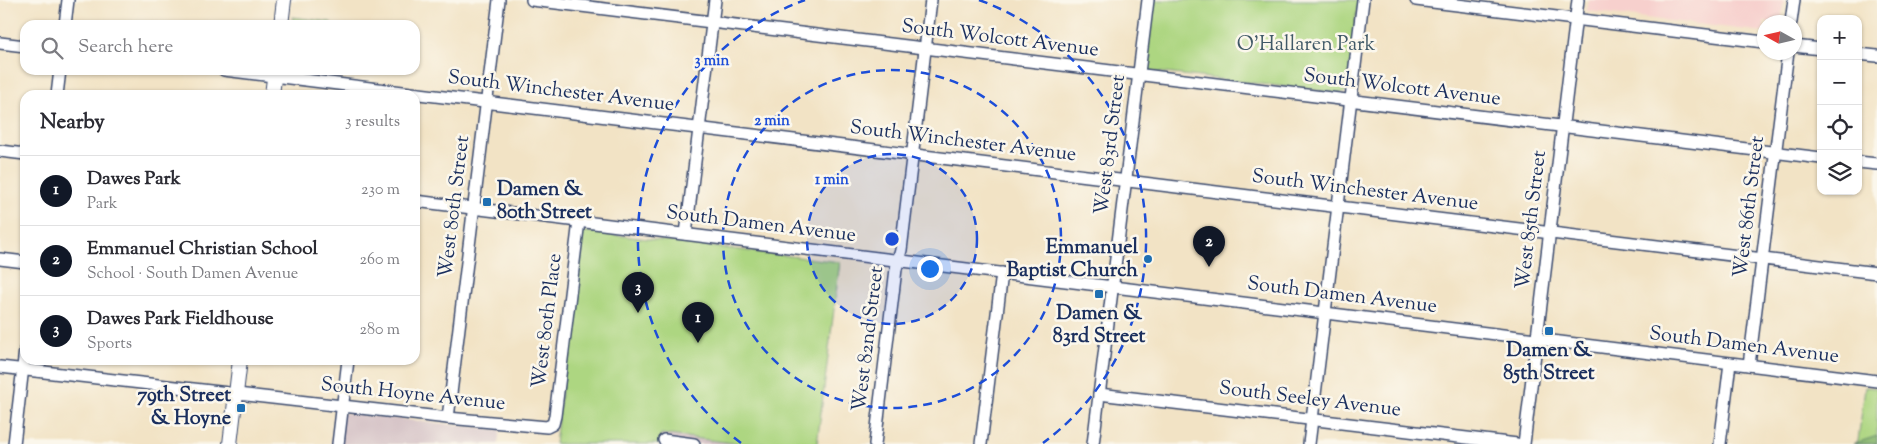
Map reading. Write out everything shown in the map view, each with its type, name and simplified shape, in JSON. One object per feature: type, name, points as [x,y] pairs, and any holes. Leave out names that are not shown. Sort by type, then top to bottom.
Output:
[{"type":"main road","points":[[282,20],[284,0]]},
{"type":"main road","points":[[273,90],[275,75]]},
{"type":"main road","points":[[230,444],[239,365]]},
{"type":"street","points":[[66,20],[68,0]]},
{"type":"street","name":"West 80th Street","points":[[448,418],[499,0]]},
{"type":"street","name":"South Wolcott Avenue","points":[[532,0],[1817,157]]},
{"type":"street","points":[[686,234],[715,0]]},
{"type":"street","name":"West 82nd Street","points":[[874,444],[931,0]]},
{"type":"street","name":"West 83rd Street","points":[[1093,444],[1148,0]]},
{"type":"street","points":[[1309,444],[1363,0]]},
{"type":"street","points":[[1416,0],[1757,41]]},
{"type":"street","name":"West 85th Street","points":[[1524,444],[1578,0]]},
{"type":"street","points":[[1792,15],[1794,0]]},
{"type":"street","points":[[0,43],[20,45]]},
{"type":"street","points":[[1802,47],[1817,49]]},
{"type":"street","points":[[1862,54],[1877,56]]},
{"type":"street","name":"West 86th Street","points":[[1749,365],[1787,60]]},
{"type":"street","points":[[57,90],[59,75]]},
{"type":"street","name":"South Winchester Avenue","points":[[290,75],[399,90]]},
{"type":"street","name":"South Winchester Avenue","points":[[420,93],[1877,273]]},
{"type":"street","points":[[0,151],[20,153]]},
{"type":"street","points":[[1862,162],[1877,164]]},
{"type":"street","name":"South Damen Avenue","points":[[420,202],[1877,381]]},
{"type":"street","name":"West 80th Place","points":[[553,424],[556,416],[579,221]]},
{"type":"street","points":[[0,259],[20,261]]},
{"type":"street","points":[[981,444],[1002,273]]},
{"type":"street","points":[[1720,444],[1730,363]]},
{"type":"street","points":[[14,444],[24,365]]},
{"type":"street","points":[[338,444],[347,365]]},
{"type":"street","name":"South Hoyne Avenue","points":[[0,367],[543,428],[553,424]]},
{"type":"street","name":"South Seeley Avenue","points":[[1099,394],[1517,444]]},
{"type":"street","points":[[664,440],[694,444]]},
{"type":"shaded area","points":[[1589,0],[1784,0],[1782,15],[1757,15],[1757,31],[1587,11]]},
{"type":"shaded area","points":[[335,412],[500,430],[498,444],[331,444]]},
{"type":"shaded area","points":[[661,434],[741,444],[659,444]]},
{"type":"green space","name":"O'Hallaren Park","points":[[1151,0],[1358,0],[1347,90],[1340,93],[1147,71],[1144,69]]},
{"type":"green space","points":[[293,17],[316,20],[293,20]]},
{"type":"green space","points":[[581,231],[840,262],[817,444],[741,444],[661,434],[659,444],[555,444]]},
{"type":"green space","points":[[1865,387],[1877,388],[1877,444],[1853,444],[1858,441]]},
{"type":"green space","points":[[1877,436],[1877,444],[1853,444]]},
{"type":"place","name":"Damen & 80th Street","points":[[487,202]]},
{"type":"place","name":"Emmanuel Baptist Church","points":[[1148,259]]},
{"type":"place","name":"Emmanuel Christian School","points":[[1209,267]]},
{"type":"place","name":"Damen & 83rd Street","points":[[1099,294]]},
{"type":"place","name":"Dawes Park Fieldhouse","points":[[638,313]]},
{"type":"place","name":"Damen & 85th Street","points":[[1549,331]]},
{"type":"place","name":"Dawes Park","points":[[698,343]]},
{"type":"place","name":"79th Street & Hoyne","points":[[241,408]]}]
